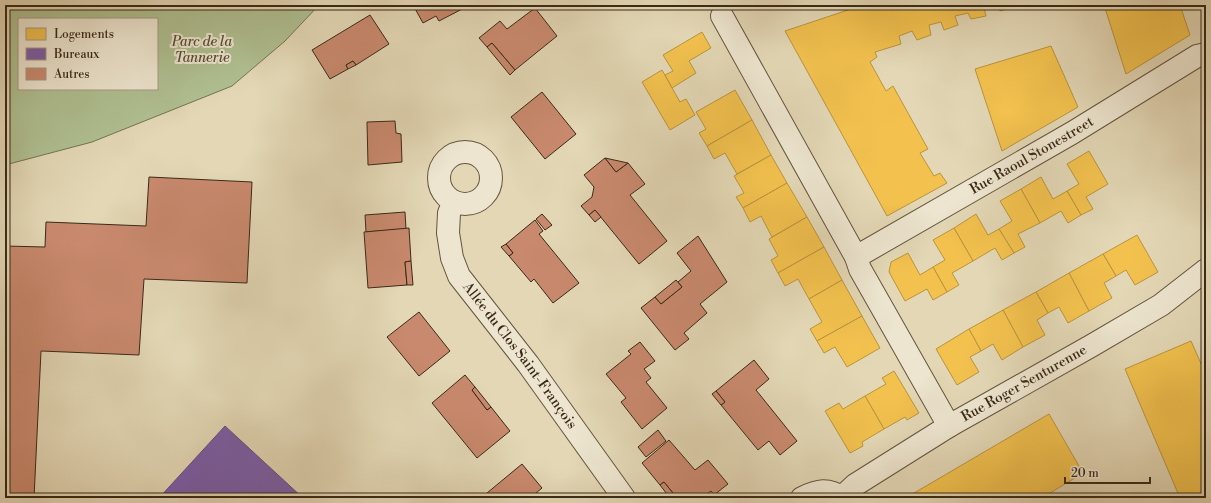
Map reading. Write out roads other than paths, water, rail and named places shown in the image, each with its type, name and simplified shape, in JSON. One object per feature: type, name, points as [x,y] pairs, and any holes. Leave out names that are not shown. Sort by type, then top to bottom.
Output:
[{"type":"street","points":[[722,16],[856,257],[860,269],[949,426]]},
{"type":"street","name":"Rue Raoul Stonestreet","points":[[856,257],[1072,134],[1197,56],[1206,54]]},
{"type":"street","name":"Allée du Clos Saint-François","points":[[454,202],[449,213],[448,234],[452,258],[459,276],[528,364],[624,498]]},
{"type":"street","name":"Rue Roger Senturenne","points":[[842,498],[854,484],[949,426],[1092,346],[1204,277]]},
{"type":"street","points":[[802,498],[826,490],[842,498]]},
{"type":"park label","name":"Parc de la Tannerie","points":[[202,50]]}]
